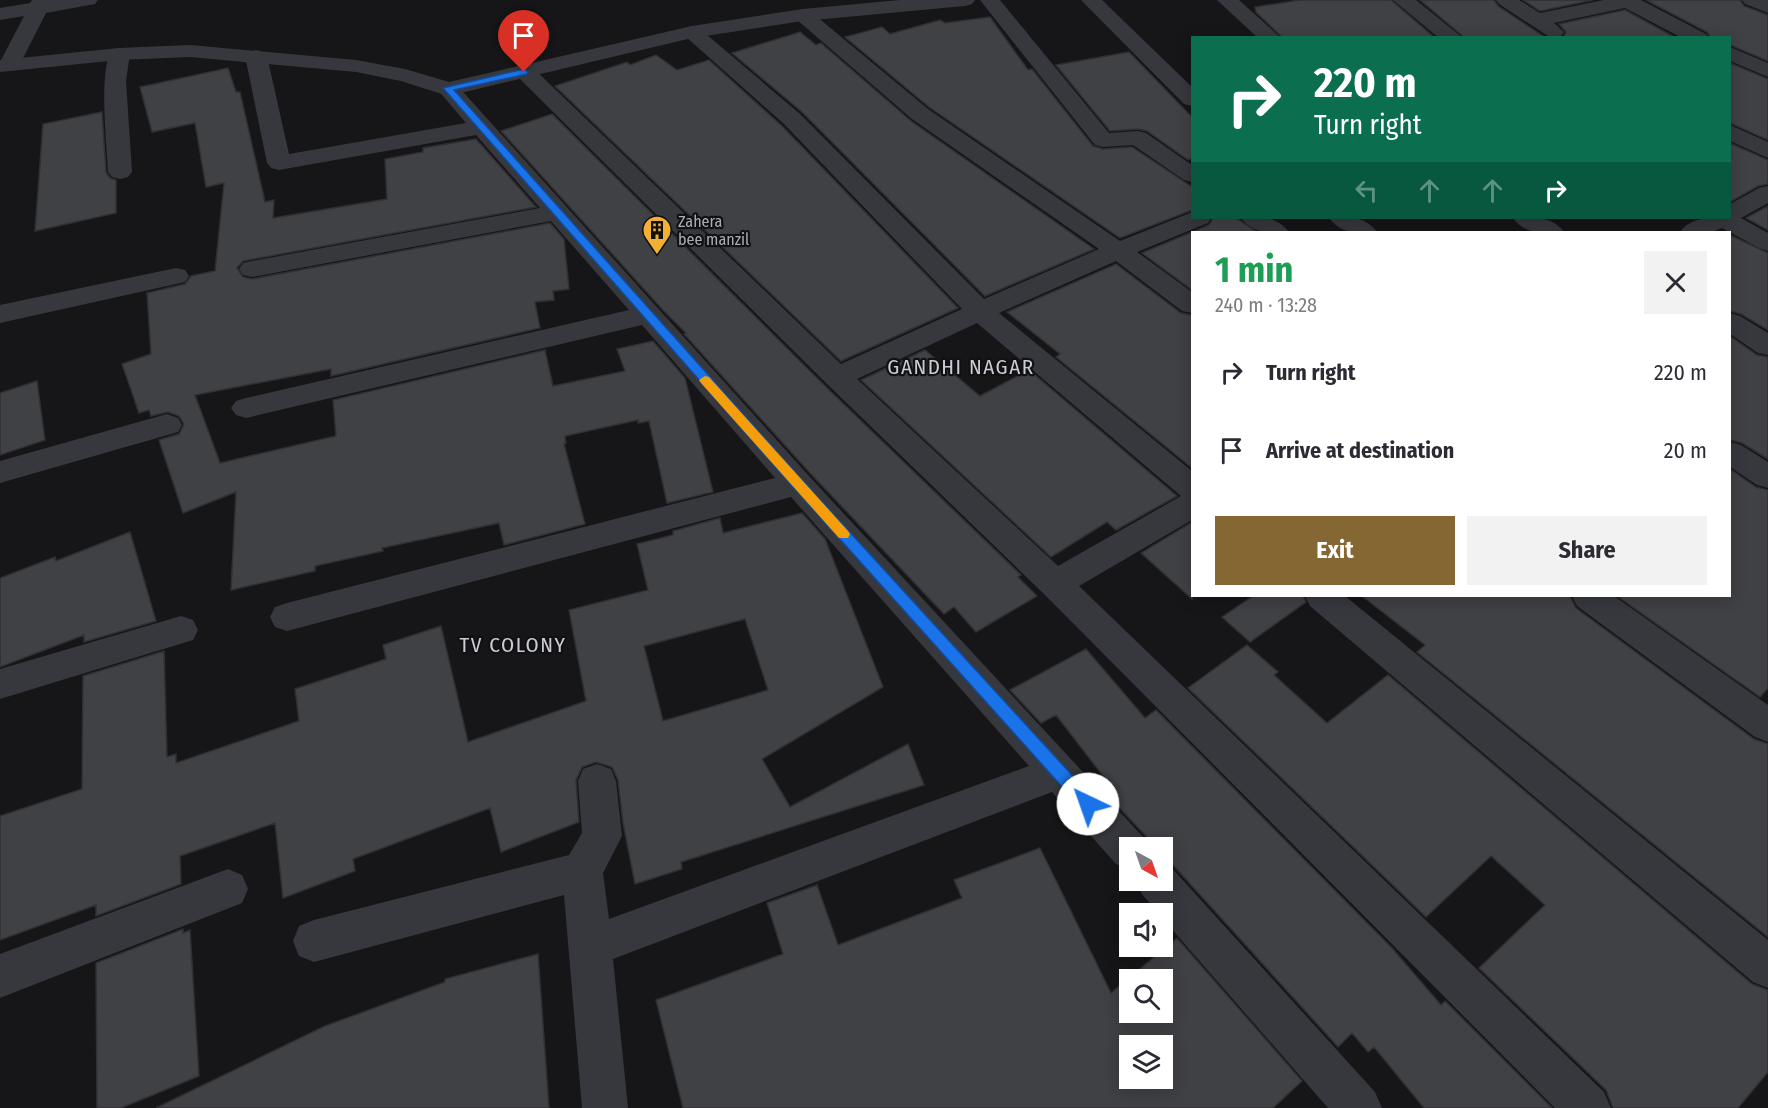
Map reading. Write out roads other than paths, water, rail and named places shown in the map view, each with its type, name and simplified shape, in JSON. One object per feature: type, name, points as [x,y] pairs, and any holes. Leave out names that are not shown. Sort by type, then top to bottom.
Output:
[{"type":"street","points":[[0,14],[88,0]]},
{"type":"street","points":[[4,65],[119,54],[190,51],[356,66],[405,75],[448,88],[692,32],[803,15],[965,0]]},
{"type":"street","points":[[990,0],[1103,140],[1138,138],[1191,174]]},
{"type":"street","points":[[1091,0],[1191,98]]},
{"type":"street","points":[[1227,0],[1270,36]]},
{"type":"street","points":[[1403,0],[1450,36]]},
{"type":"street","points":[[1506,0],[1559,36]]},
{"type":"street","points":[[1752,0],[1768,7]]},
{"type":"street","points":[[1537,20],[1632,1],[1695,36]]},
{"type":"street","points":[[4,65],[22,40],[38,9]]},
{"type":"street","points":[[803,15],[920,114],[1117,250],[1191,304]]},
{"type":"street","points":[[692,32],[792,119],[979,310],[1191,487]]},
{"type":"street","points":[[1731,53],[1768,71]]},
{"type":"street","points":[[119,54],[115,81],[120,172]]},
{"type":"street","points":[[256,56],[279,163],[480,127]]},
{"type":"street","points":[[524,72],[837,377],[1055,584],[1588,1108]]},
{"type":"street","points":[[448,88],[480,127],[559,212],[647,315],[798,484],[1119,838]]},
{"type":"street","points":[[1731,132],[1768,151]]},
{"type":"street","points":[[1731,211],[1768,193]]},
{"type":"street","points":[[252,269],[559,212]]},
{"type":"street","points":[[1731,214],[1768,243]]},
{"type":"street","points":[[837,377],[979,310],[1117,250],[1196,219]]},
{"type":"street","points":[[1256,219],[1274,231]]},
{"type":"street","points":[[1344,219],[1362,231]]},
{"type":"street","points":[[1528,219],[1549,231]]},
{"type":"street","points":[[1695,231],[1716,219]]},
{"type":"street","points":[[0,314],[176,276]]},
{"type":"street","points":[[246,408],[647,315]]},
{"type":"street","points":[[1731,323],[1768,346]]},
{"type":"street","points":[[0,472],[167,425]]},
{"type":"street","points":[[1731,454],[1768,477]]},
{"type":"street","points":[[287,617],[798,484]]},
{"type":"street","points":[[1055,584],[1191,506]]},
{"type":"street","points":[[1323,597],[1768,967]]},
{"type":"street","points":[[1590,597],[1768,726]]},
{"type":"street","points":[[0,684],[181,630]]},
{"type":"street","points":[[591,946],[1060,772]]},
{"type":"street","points":[[597,781],[602,836],[582,871],[605,1108]]},
{"type":"street","points":[[314,941],[582,871]]},
{"type":"street","points":[[0,976],[228,889]]},
{"type":"street","points":[[1166,891],[1359,1108]]},
{"type":"place","name":"Zahera bee manzil","points":[[657,256]]},
{"type":"district","name":"GANDHI NAGAR","points":[[961,367]]},
{"type":"district","name":"TV COLONY","points":[[513,645]]}]
